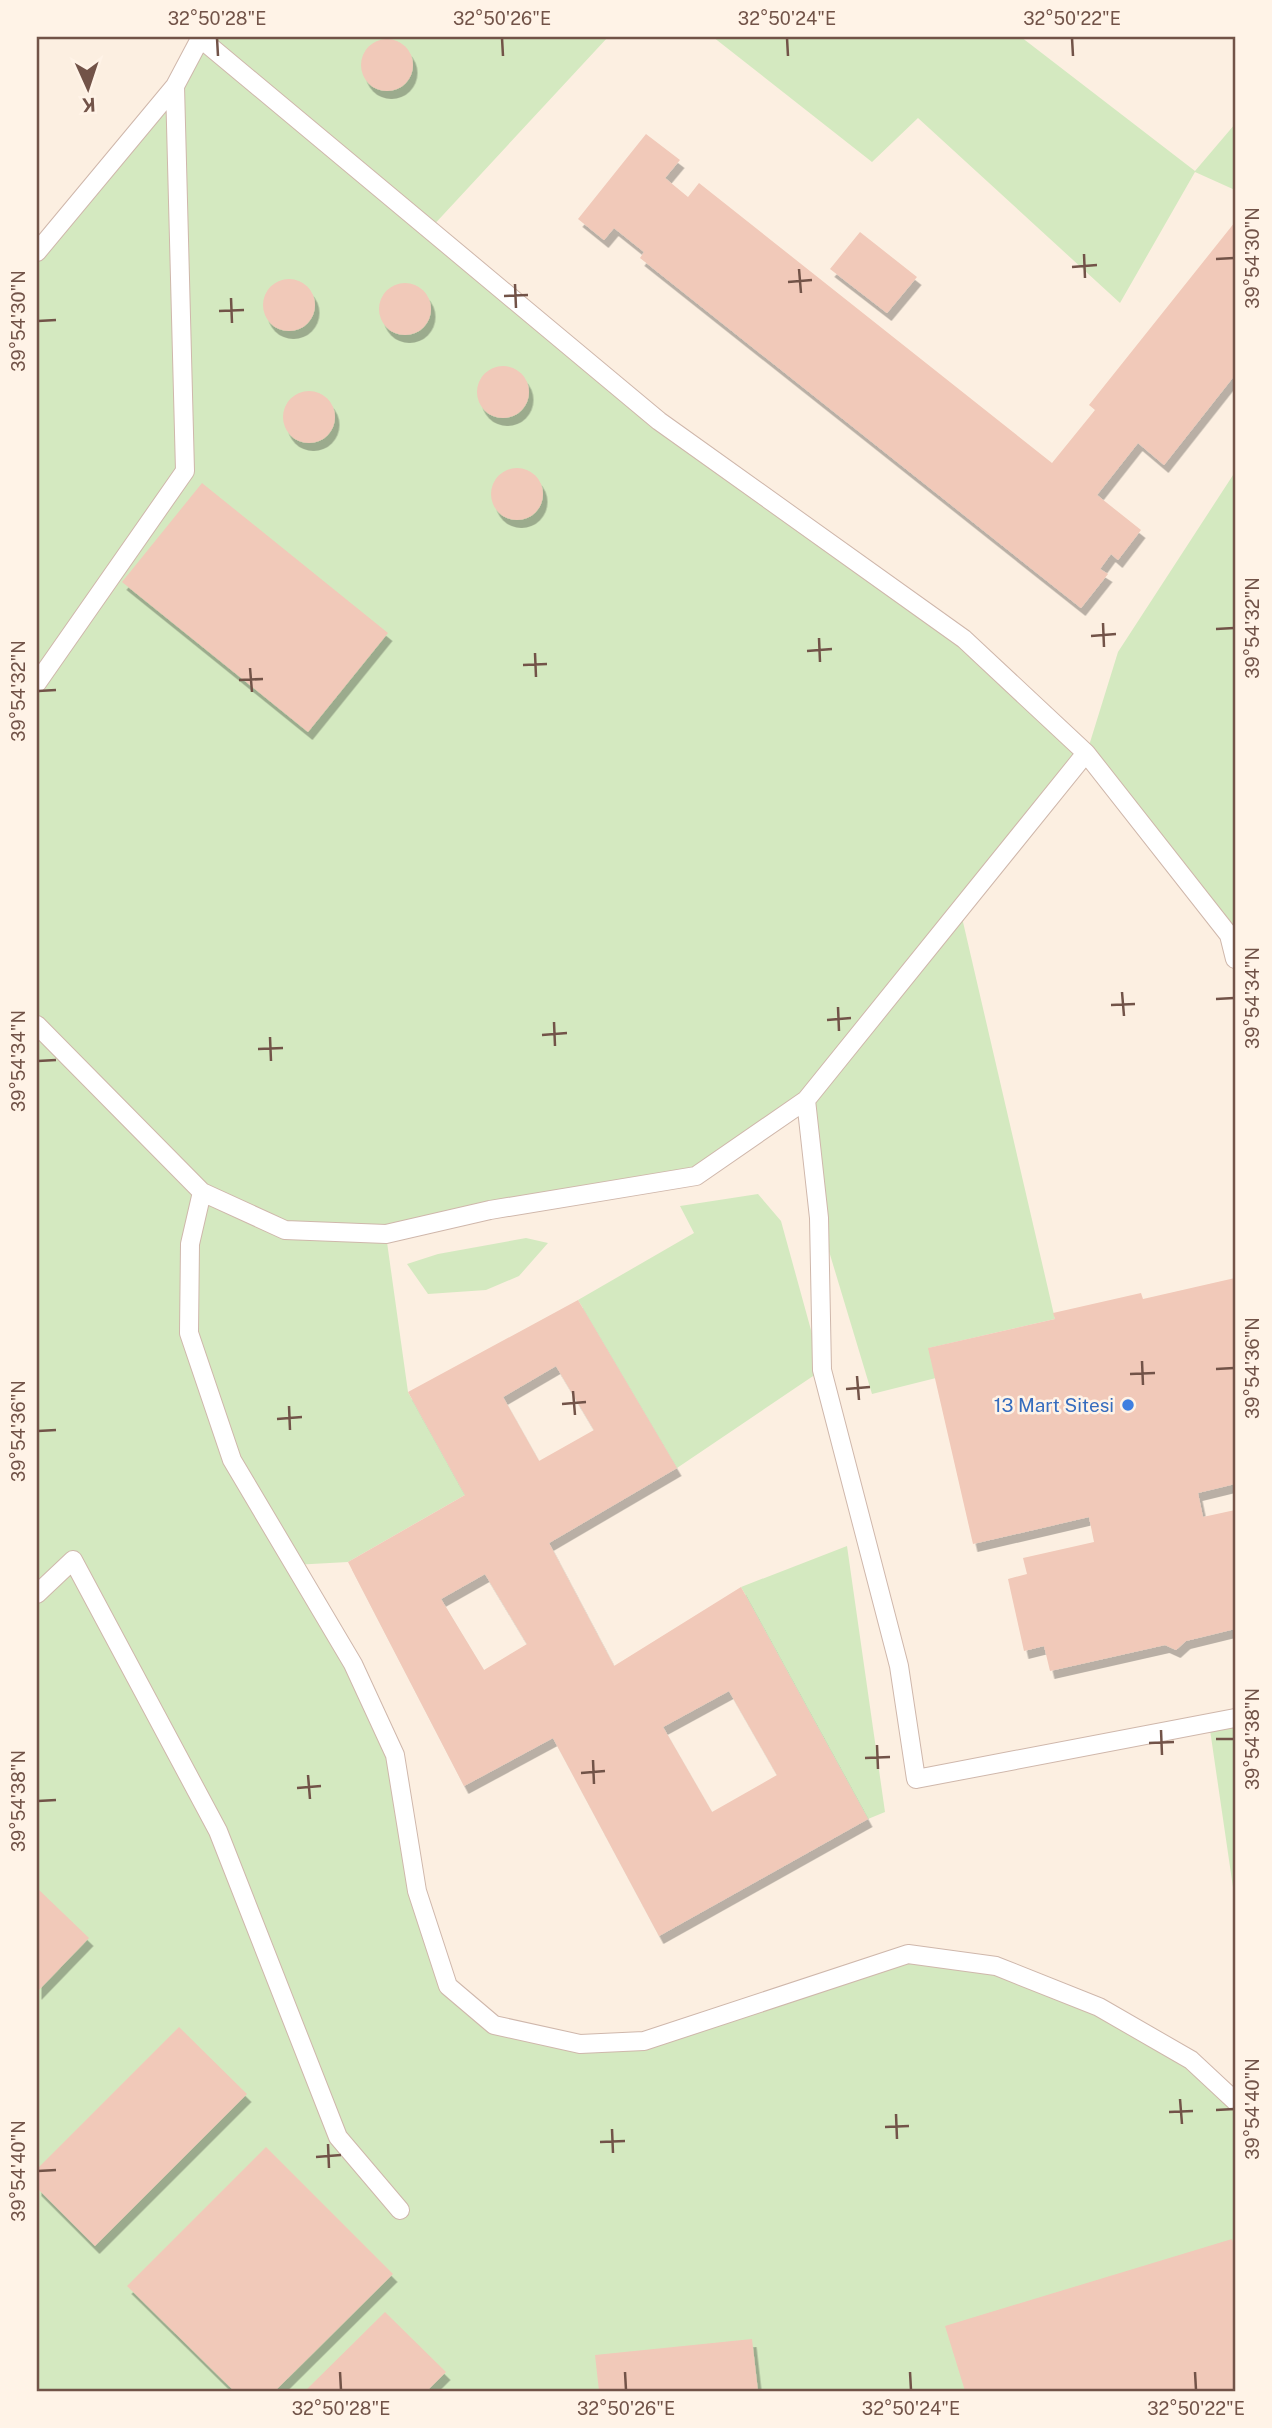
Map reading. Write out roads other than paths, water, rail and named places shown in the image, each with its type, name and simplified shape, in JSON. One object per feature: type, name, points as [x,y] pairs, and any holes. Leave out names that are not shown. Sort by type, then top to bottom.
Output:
[{"type":"lane","points":[[37,252],[175,86],[200,38],[659,421],[964,639],[1086,753],[1229,935],[1235,959]]},
{"type":"lane","points":[[37,683],[185,471],[175,86]]},
{"type":"lane","points":[[37,1025],[202,1192],[285,1230],[386,1234],[490,1210],[696,1176],[806,1100],[1086,753]]},
{"type":"lane","points":[[806,1100],[819,1218],[822,1370],[899,1666],[916,1779],[1235,1718]]},
{"type":"lane","points":[[202,1192],[190,1244],[189,1333],[232,1460],[353,1664],[395,1755],[417,1891],[448,1986],[494,2025],[580,2044],[644,2041],[908,1954],[996,1966],[1110,2014],[1191,2060],[1235,2102]]},
{"type":"lane","points":[[37,1594],[74,1560],[218,1831],[338,2137],[400,2210]]},
{"type":"place","name":"13 Mart Sitesi","points":[[1128,1405]]}]
